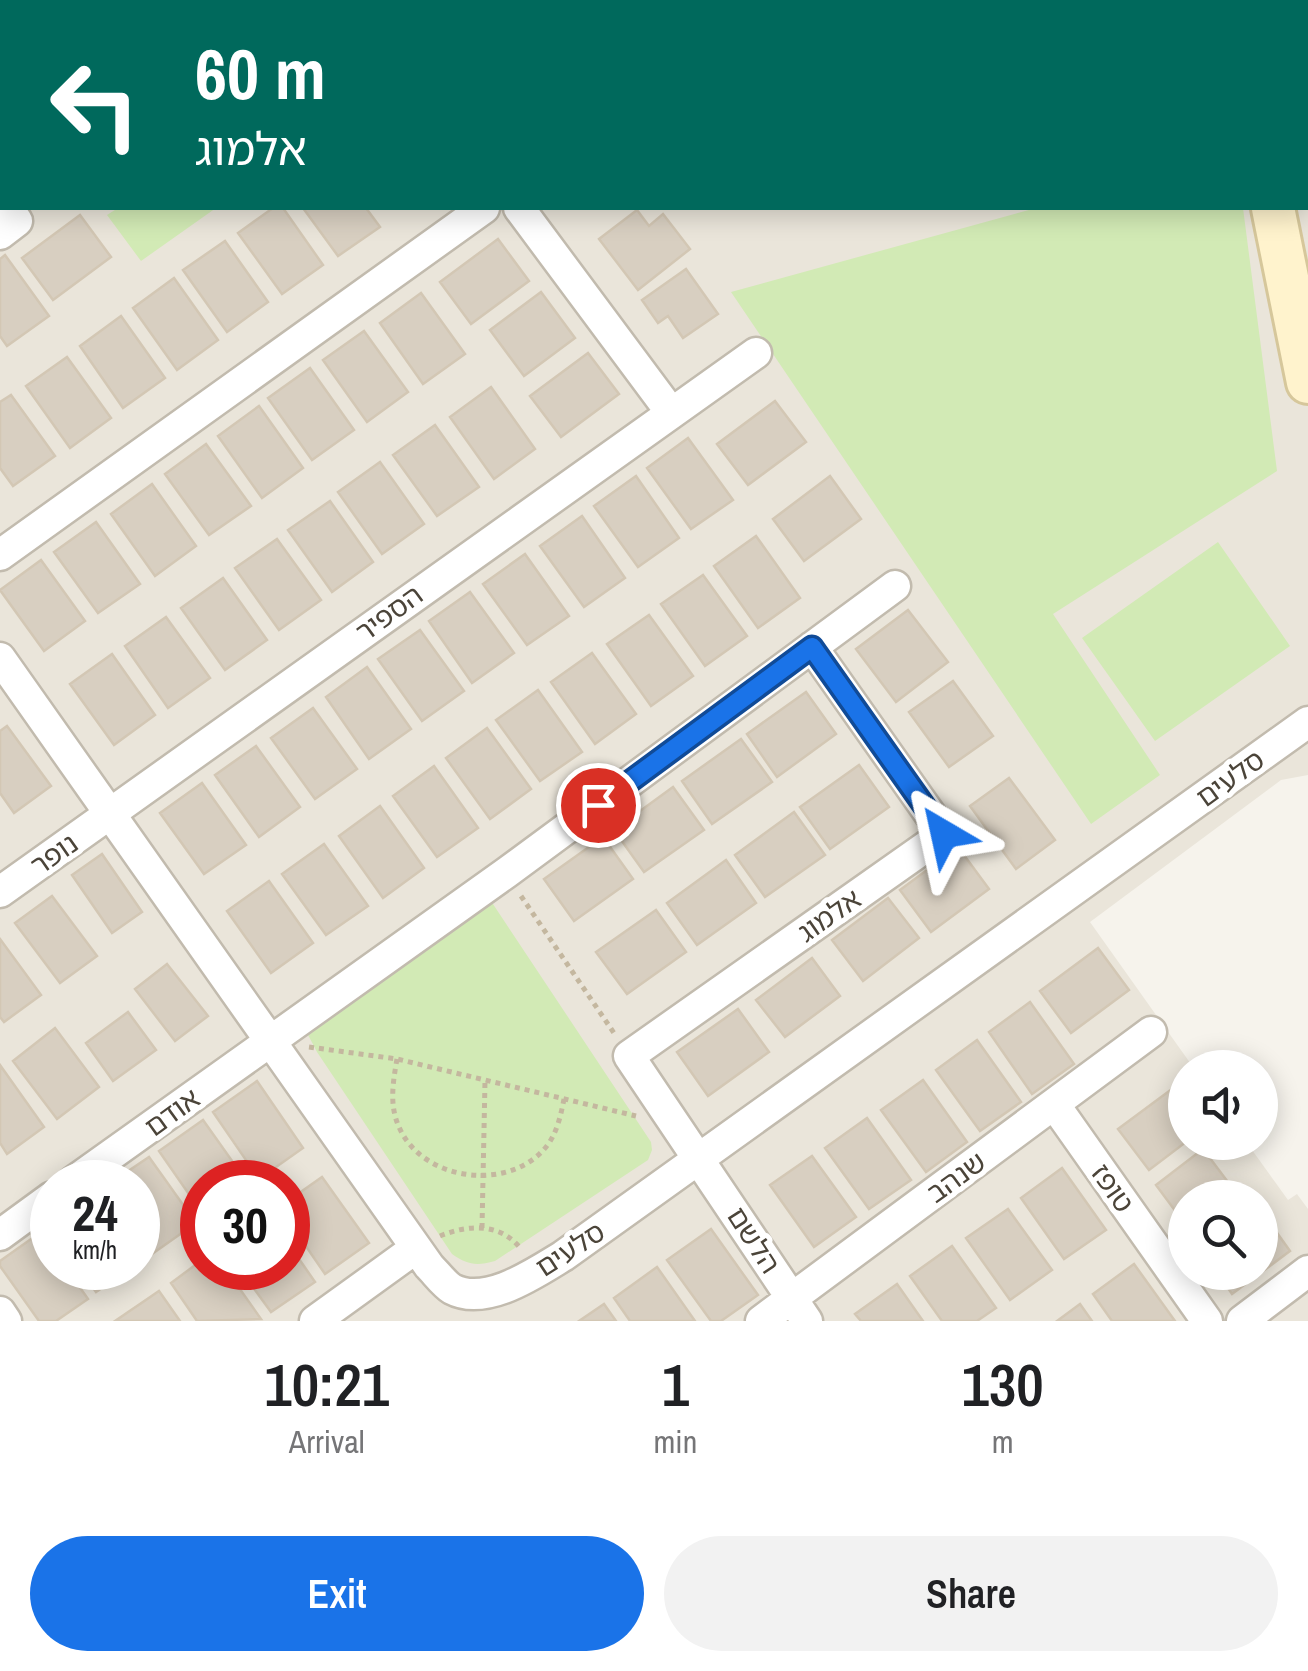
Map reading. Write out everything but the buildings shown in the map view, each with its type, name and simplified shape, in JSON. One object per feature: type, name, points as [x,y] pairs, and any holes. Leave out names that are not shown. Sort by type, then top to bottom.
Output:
[{"type":"street","points":[[0,555],[481,210]]},
{"type":"street","points":[[520,210],[670,411]]},
{"type":"street","points":[[1273,210],[1308,382]]},
{"type":"street","name":"הספיר","points":[[108,816],[670,411],[756,354]]},
{"type":"street","points":[[270,1042],[895,586]]},
{"type":"street","name":"אלמוג","points":[[629,1056],[944,834],[812,647]]},
{"type":"street","name":"סלעים","points":[[0,658],[429,1266],[452,1288],[472,1294],[498,1289],[537,1272],[1308,722]]},
{"type":"street","name":"נופר","points":[[0,892],[108,816]]},
{"type":"street","name":"שנהב","points":[[761,1321],[799,1310],[1054,1104],[1151,1032]]},
{"type":"street","name":"אודם","points":[[104,1160],[270,1042]]},
{"type":"street","points":[[629,1056],[700,1158]]},
{"type":"street","name":"טופז","points":[[1054,1104],[1207,1321]]},
{"type":"street","name":"הלשם","points":[[700,1158],[799,1310]]},
{"type":"street","points":[[0,1235],[30,1213]]},
{"type":"street","points":[[314,1321],[416,1248]]},
{"type":"street","points":[[1242,1321],[1308,1271]]},
{"type":"street","points":[[0,1312],[6,1321]]},
{"type":"path","points":[[506,873],[629,1056]]},
{"type":"path","points":[[270,1042],[397,1059],[678,1125]]},
{"type":"path","points":[[397,1059],[392,1088],[394,1110],[410,1145],[426,1160],[448,1170],[483,1175],[526,1164],[548,1144],[564,1099]]},
{"type":"path","points":[[482,1228],[485,1080]]},
{"type":"path","points":[[416,1248],[447,1233],[495,1228],[516,1242],[537,1272]]},
{"type":"shaded area","points":[[0,210],[1308,210],[1308,775],[1281,780],[1090,922],[1181,1050],[1168,1050],[1168,1160],[1259,1160],[1274,1180],[1168,1180],[1168,1290],[1278,1290],[1278,1186],[1288,1200],[1297,1194],[1308,1209],[1308,1321],[0,1321]]},
{"type":"green space","points":[[115,210],[213,210],[141,261],[107,215]]},
{"type":"green space","points":[[1029,210],[1243,210],[1277,471],[1053,614],[1160,775],[1091,824],[731,292]]},
{"type":"green space","points":[[1218,542],[1290,646],[1155,741],[1082,638]]},
{"type":"green space","points":[[487,895],[651,1142],[652,1150],[648,1160],[495,1261],[477,1264],[452,1254],[306,1031]]},
{"type":"route","points":[[598,805],[812,647],[944,834]]}]
